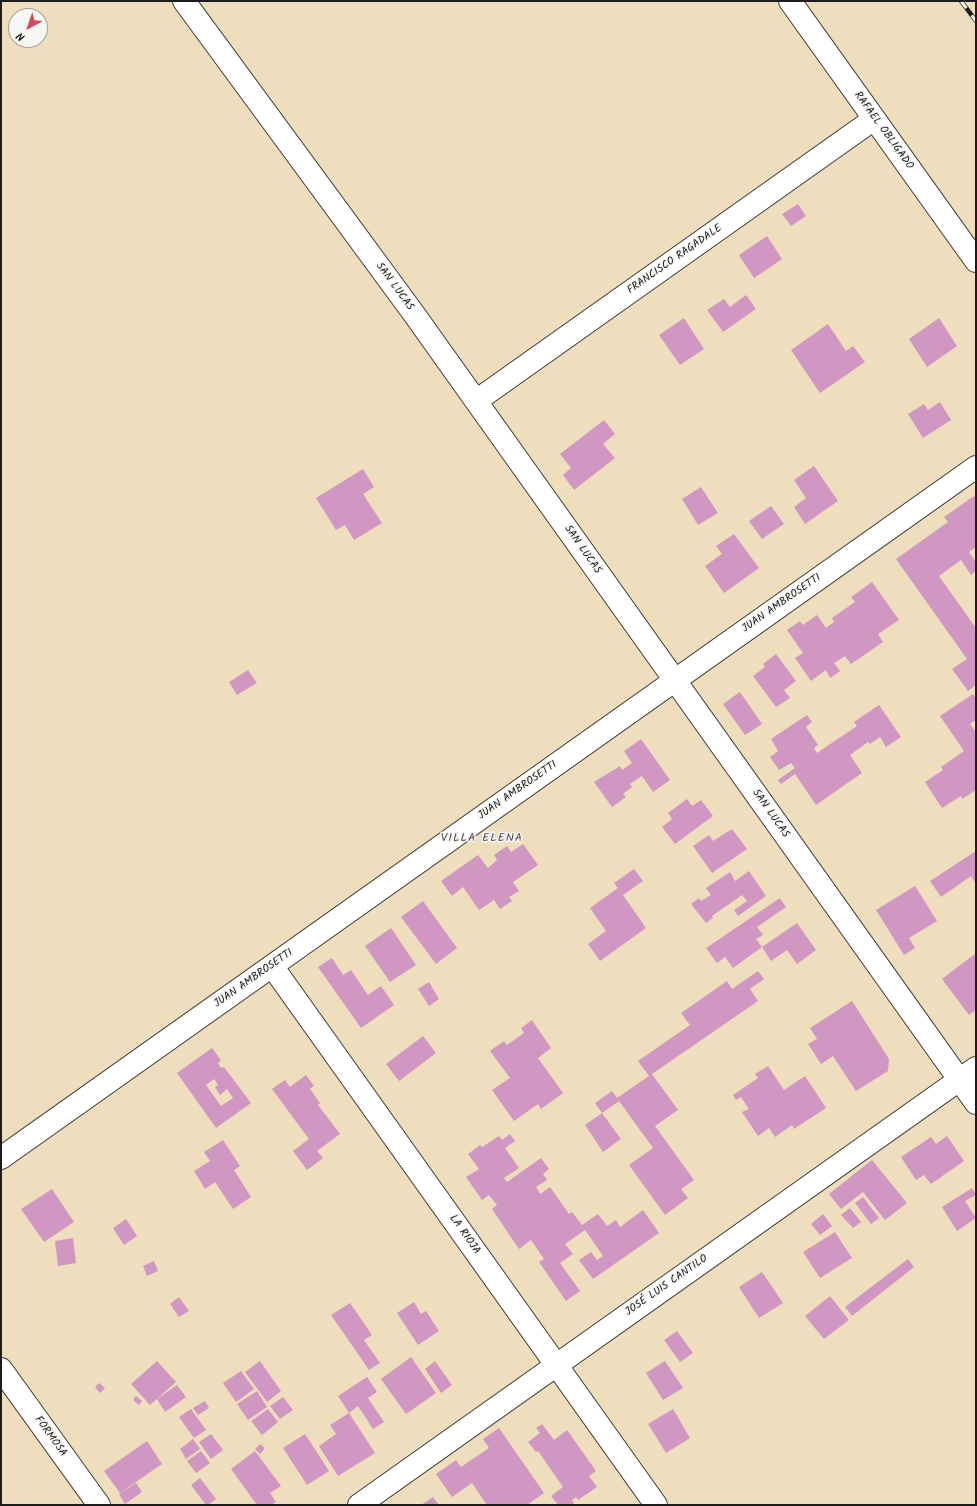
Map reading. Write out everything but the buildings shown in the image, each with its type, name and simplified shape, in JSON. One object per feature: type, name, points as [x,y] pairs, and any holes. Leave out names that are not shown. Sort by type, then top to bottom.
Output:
[{"type":"street","name":"SAN LUCAS","points":[[184,1],[414,314],[675,680],[968,1074],[976,1103]]},
{"type":"street","name":"RAFAEL OBLIGADO","points":[[790,1],[976,261]]},
{"type":"street","name":"FRANCISCO RAGADALE","points":[[476,401],[874,119]]},
{"type":"street","name":"JUAN AMBROSETTI","points":[[1,1158],[976,467]]},
{"type":"street","name":"LA RIOJA","points":[[272,966],[656,1505]]},
{"type":"street","name":"JOSÉ LUIS CANTILO","points":[[359,1505],[968,1074]]},
{"type":"street","name":"FORMOSA","points":[[1,1369],[99,1505]]},
{"type":"railway","points":[[961,1],[976,21]]},
{"type":"district","name":"VILLA ELENA","points":[[482,839]]}]
